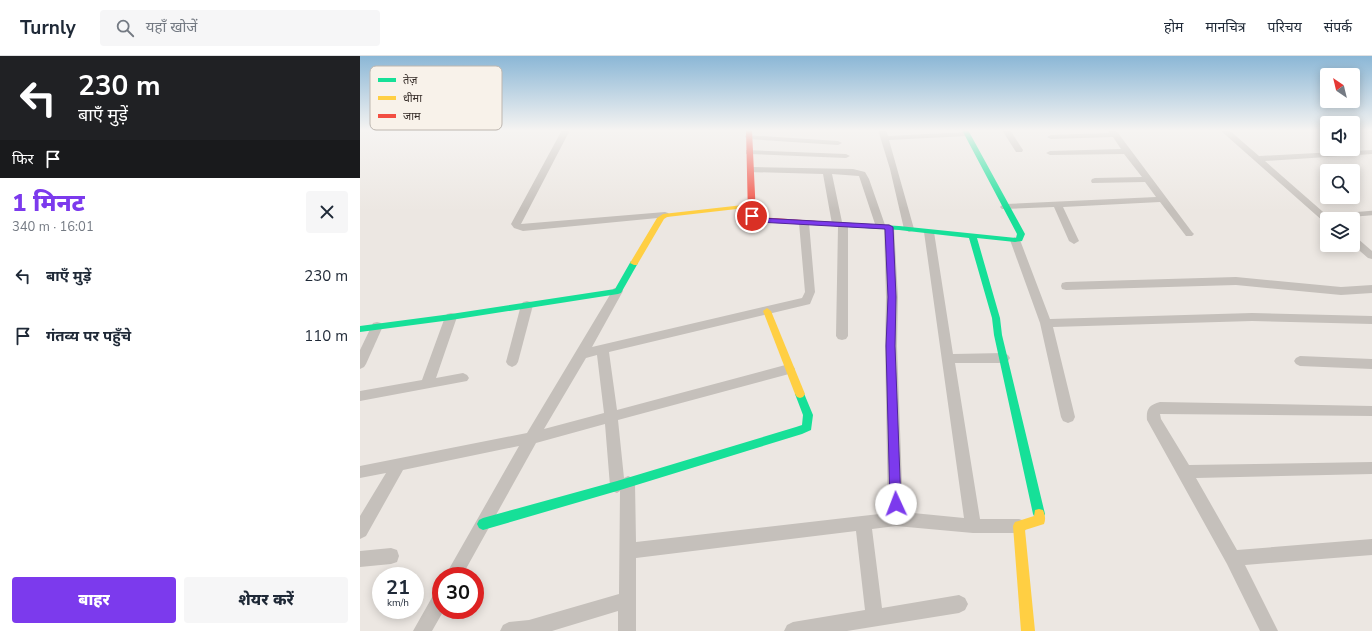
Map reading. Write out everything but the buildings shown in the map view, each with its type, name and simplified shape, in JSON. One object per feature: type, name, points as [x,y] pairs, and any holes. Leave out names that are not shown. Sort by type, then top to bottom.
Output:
[{"type":"street","points":[[552,157],[516,224],[517,226],[523,228],[752,206]]},
{"type":"street","points":[[750,157],[752,216],[755,219],[885,227],[1015,240],[1021,236],[1021,234],[979,157]]},
{"type":"street","points":[[890,157],[909,229]]},
{"type":"street","points":[[1131,157],[1189,234]]},
{"type":"street","points":[[1255,157],[1320,214]]},
{"type":"street","points":[[1257,159],[1293,157]]},
{"type":"street","points":[[751,170],[858,173],[864,176],[885,227],[892,297],[891,346],[896,519]]},
{"type":"street","points":[[827,172],[840,225],[842,336]]},
{"type":"street","points":[[1095,181],[1148,179]]},
{"type":"street","points":[[1005,207],[1163,199]]},
{"type":"street","points":[[1057,204],[1074,241]]},
{"type":"street","points":[[459,567],[531,438],[661,218],[665,215]]},
{"type":"street","points":[[582,354],[802,302],[808,298],[810,292],[804,223]]},
{"type":"street","points":[[929,232],[973,526]]},
{"type":"street","points":[[627,551],[896,519],[973,526],[1020,526],[1040,520],[996,318],[973,237]]},
{"type":"street","points":[[1015,240],[1046,323],[1068,417]]},
{"type":"street","points":[[1360,246],[1372,256]]},
{"type":"street","points":[[1066,286],[1236,280],[1341,291],[1372,289]]},
{"type":"street","points":[[360,329],[451,317],[618,291]]},
{"type":"street","points":[[512,362],[527,305]]},
{"type":"street","points":[[483,524],[622,484],[807,427],[808,414],[767,311]]},
{"type":"street","points":[[427,385],[451,317]]},
{"type":"street","points":[[1046,323],[1252,317],[1372,320]]},
{"type":"street","points":[[360,364],[377,326]]},
{"type":"street","points":[[603,350],[611,416],[622,484],[627,551],[627,631]]},
{"type":"street","points":[[948,359],[1004,358]]},
{"type":"street","points":[[1300,361],[1372,364]]},
{"type":"street","points":[[360,472],[531,438],[789,369]]},
{"type":"street","points":[[360,396],[463,378]]},
{"type":"street","points":[[1269,631],[1233,558],[1154,420],[1153,411],[1160,407],[1372,411]]},
{"type":"street","points":[[360,531],[399,464]]},
{"type":"street","points":[[1185,472],[1371,470]]},
{"type":"street","points":[[863,523],[875,618]]},
{"type":"street","points":[[1020,526],[1028,631]]},
{"type":"street","points":[[1233,558],[1372,547]]},
{"type":"street","points":[[360,559],[391,556]]},
{"type":"street","points":[[509,631],[529,629],[627,600]]},
{"type":"street","points":[[793,631],[959,604]]},
{"type":"street","points":[[422,631],[432,614]]},
{"type":"lane","points":[[1360,214],[1372,213]]},
{"type":"traffic: fast","points":[[847,225],[899,228],[1015,240],[1019,239],[1021,234],[979,157]]},
{"type":"traffic: fast","points":[[973,237],[996,318],[998,335],[1039,514]]},
{"type":"traffic: fast","points":[[360,329],[451,317],[618,291],[634,263]]},
{"type":"traffic: fast","points":[[483,524],[617,486],[798,431],[807,427],[808,415],[800,394]]},
{"type":"traffic: slow","points":[[634,263],[661,218],[665,215],[752,206]]},
{"type":"traffic: slow","points":[[767,311],[800,394]]},
{"type":"traffic: slow","points":[[1028,631],[1019,526],[1040,520],[1039,514]]},
{"type":"traffic: jam","points":[[750,157],[752,216],[755,219],[847,225]]},
{"type":"route","points":[[752,216],[758,220],[889,227],[892,297],[891,346],[896,504]]}]
